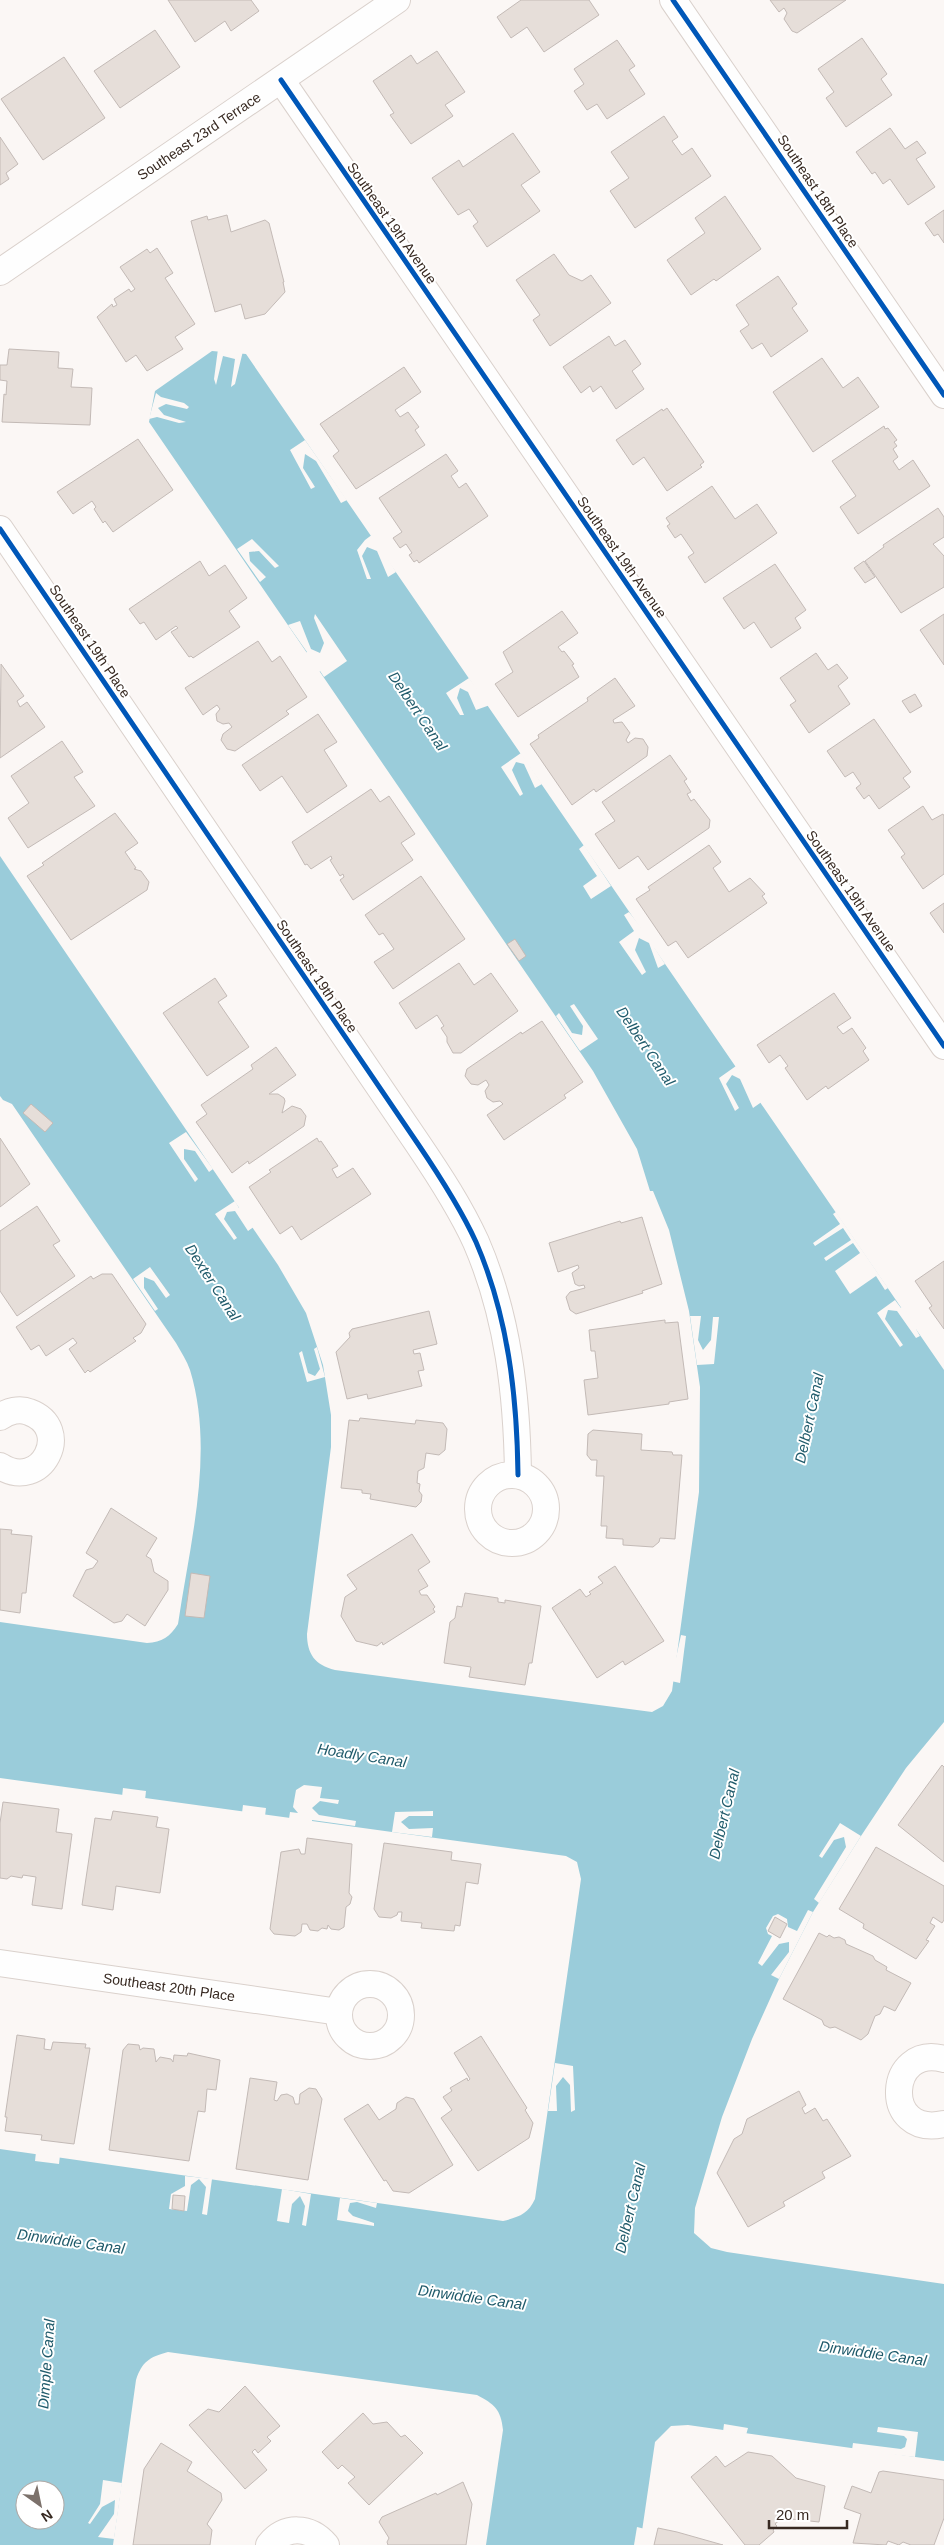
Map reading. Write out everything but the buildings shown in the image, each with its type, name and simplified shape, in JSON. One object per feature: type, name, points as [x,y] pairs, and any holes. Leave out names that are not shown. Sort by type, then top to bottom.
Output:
[{"type":"street","name":"Southeast 23rd Terrace","points":[[0,272],[397,0]]},
{"type":"street","name":"Southeast 18th Place","points":[[673,0],[944,395]]},
{"type":"street","name":"Southeast 19th Avenue","points":[[281,80],[944,1046]]},
{"type":"street","name":"Southeast 19th Place","points":[[0,529],[422,1150],[463,1216],[486,1267],[504,1329],[515,1395],[518,1475]]},
{"type":"street","points":[[0,1466],[11,1472],[32,1471],[42,1465],[49,1454],[51,1443],[50,1432],[38,1415],[16,1410],[1,1415]]},
{"type":"street","name":"Southeast 20th Place","points":[[0,1963],[339,2012]]},
{"type":"street","points":[[943,2057],[930,2057],[918,2060],[908,2067],[899,2084],[898,2096],[906,2114],[915,2121],[934,2126],[944,2124]]},
{"type":"street","points":[[269,2545],[276,2537],[287,2531],[299,2530],[317,2536],[326,2545]]},
{"type":"water","points":[[212,351],[246,354],[944,1370],[944,1722],[906,1768],[861,1836],[813,1912],[779,1979],[752,2039],[722,2117],[695,2208],[694,2233],[711,2248],[727,2252],[944,2284],[944,2461],[688,2425],[671,2426],[655,2442],[640,2545],[486,2545],[503,2430],[496,2408],[483,2398],[477,2395],[168,2352],[147,2361],[136,2380],[113,2545],[0,2545],[0,2149],[503,2221],[518,2216],[529,2208],[535,2199],[581,1879],[577,1862],[566,1856],[0,1778],[0,1622],[147,1643],[161,1640],[169,1635],[178,1624],[194,1529],[200,1465],[200,1433],[197,1401],[190,1370],[176,1343],[12,1104],[3,1100],[0,1096],[0,856],[278,1265],[306,1313],[323,1365],[331,1415],[331,1447],[307,1634],[311,1653],[317,1662],[335,1670],[652,1712],[663,1706],[672,1691],[699,1492],[700,1387],[689,1311],[669,1230],[653,1191],[650,1191],[637,1149],[593,1071],[149,422],[155,391]]},
{"type":"pier","points":[[218,349],[243,351],[235,384],[231,387],[235,359],[223,356],[216,385],[214,379]]},
{"type":"pier","points":[[156,393],[161,397],[184,403],[189,407],[187,409],[166,404],[158,408],[164,415],[186,422],[179,423],[157,417],[149,419]]},
{"type":"pier","points":[[305,440],[347,500],[341,503],[316,461],[305,454],[303,468],[315,487],[311,489],[290,450]]},
{"type":"pier","points":[[373,534],[396,572],[388,577],[377,551],[367,547],[362,556],[371,579],[367,579],[357,550]]},
{"type":"pier","points":[[252,539],[279,566],[275,568],[259,551],[249,552],[250,561],[266,577],[260,582],[237,549]]},
{"type":"pier","points":[[315,614],[347,661],[324,677],[320,671],[318,673],[305,654],[307,652],[288,625],[300,621],[311,649],[320,653],[324,643],[314,618]]},
{"type":"pier","points":[[469,678],[490,705],[476,710],[468,692],[460,688],[457,698],[464,715],[460,715],[446,693]]},
{"type":"pier","points":[[521,753],[542,784],[535,788],[524,764],[516,762],[512,770],[523,794],[520,796],[501,767]]},
{"type":"pier","points":[[584,845],[611,886],[591,899],[583,886],[597,876],[579,849]]},
{"type":"pier","points":[[629,912],[655,945],[654,947],[665,964],[658,968],[649,943],[639,938],[635,950],[646,972],[642,975],[619,942],[634,931],[624,915]]},
{"type":"pier","points":[[574,1004],[598,1039],[580,1051],[556,1016],[559,1013],[572,1033],[582,1035],[583,1026],[570,1006]]},
{"type":"pier","points":[[736,1066],[763,1101],[753,1108],[740,1079],[732,1075],[726,1084],[739,1108],[735,1111],[719,1078]]},
{"type":"pier","points":[[186,1132],[213,1169],[209,1172],[195,1151],[184,1149],[184,1159],[198,1179],[195,1182],[169,1143]]},
{"type":"pier","points":[[235,1201],[239,1208],[242,1206],[255,1226],[248,1231],[235,1211],[227,1212],[224,1219],[237,1238],[234,1240],[215,1214]]},
{"type":"pier","points":[[836,1212],[888,1288],[885,1290],[876,1276],[850,1294],[835,1271],[860,1253],[853,1243],[826,1261],[824,1258],[851,1240],[843,1228],[815,1246],[813,1243],[840,1224],[833,1214]]},
{"type":"pier","points":[[150,1267],[170,1295],[166,1298],[154,1281],[144,1277],[144,1288],[158,1309],[155,1311],[133,1279]]},
{"type":"pier","points":[[895,1300],[901,1308],[903,1306],[917,1327],[916,1329],[920,1336],[916,1338],[897,1311],[888,1310],[885,1319],[903,1345],[900,1347],[877,1313]]},
{"type":"pier","points":[[690,1316],[701,1316],[698,1340],[703,1350],[711,1340],[713,1317],[719,1317],[714,1364],[697,1365]]},
{"type":"pier","points":[[317,1347],[325,1377],[307,1382],[299,1353],[302,1351],[308,1373],[315,1376],[320,1369],[314,1349]]},
{"type":"pier","points":[[681,1635],[686,1636],[680,1683],[671,1681]]},
{"type":"pier","points":[[304,1785],[322,1787],[320,1798],[339,1800],[338,1804],[320,1801],[312,1808],[319,1815],[356,1821],[355,1826],[289,1819],[290,1812],[298,1813],[293,1807],[296,1790]]},
{"type":"pier","points":[[123,1788],[146,1791],[145,1800],[122,1797]]},
{"type":"pier","points":[[243,1805],[266,1808],[265,1816],[242,1813]]},
{"type":"pier","points":[[433,1811],[433,1816],[409,1816],[401,1822],[409,1829],[433,1828],[432,1837],[392,1832],[395,1812]]},
{"type":"pier","points":[[840,1823],[861,1836],[819,1903],[814,1899],[846,1847],[844,1837],[834,1840],[822,1858],[819,1856]]},
{"type":"pier","points":[[808,1910],[813,1912],[779,1979],[771,1975],[789,1952],[789,1942],[779,1944],[762,1966],[758,1963],[772,1936],[768,1934],[766,1928],[773,1916],[778,1914],[787,1919],[788,1927],[797,1931]]},
{"type":"pier","points":[[555,2063],[573,2066],[575,2110],[571,2112],[570,2085],[563,2077],[556,2086],[557,2111],[548,2111]]},
{"type":"pier","points":[[36,2152],[60,2155],[59,2164],[35,2161]]},
{"type":"pier","points":[[185,2176],[212,2179],[207,2215],[202,2214],[206,2187],[199,2179],[191,2185],[187,2211],[169,2209],[171,2194],[185,2186]]},
{"type":"pier","points":[[282,2189],[311,2194],[306,2226],[302,2225],[305,2206],[300,2196],[292,2204],[289,2223],[277,2221]]},
{"type":"pier","points":[[340,2198],[377,2203],[376,2208],[357,2202],[350,2203],[348,2211],[353,2216],[374,2223],[374,2226],[337,2220]]},
{"type":"pier","points":[[724,2424],[748,2428],[746,2435],[723,2432]]},
{"type":"pier","points":[[878,2427],[918,2432],[915,2457],[852,2450],[853,2443],[901,2449],[905,2447],[907,2439],[904,2436],[877,2432]]},
{"type":"pier","points":[[103,2480],[122,2483],[114,2539],[98,2537],[114,2514],[115,2500],[102,2507],[90,2524],[88,2523],[100,2504]]},
{"type":"pier","points":[[637,2527],[645,2529],[643,2545],[634,2545]]},
{"type":"cycle path","points":[[673,0],[944,395]]},
{"type":"cycle path","points":[[281,80],[944,1046]]},
{"type":"cycle path","points":[[0,529],[418,1144],[463,1216],[487,1270],[503,1327],[509,1356],[516,1415],[518,1475]]},
{"type":"water label","name":"Delbert Canal","points":[[418,711]]},
{"type":"water label","name":"Delbert Canal","points":[[646,1046]]},
{"type":"water label","name":"Dexter Canal","points":[[213,1282]]},
{"type":"water label","name":"Delbert Canal","points":[[809,1418]]},
{"type":"water label","name":"Hoadly Canal","points":[[362,1755]]},
{"type":"water label","name":"Delbert Canal","points":[[724,1814]]},
{"type":"water label","name":"Delbert Canal","points":[[630,2208]]},
{"type":"water label","name":"Dinwiddie Canal","points":[[71,2241]]},
{"type":"water label","name":"Dinwiddie Canal","points":[[472,2297]]},
{"type":"water label","name":"Dinwiddie Canal","points":[[873,2353]]},
{"type":"water label","name":"Dimple Canal","points":[[46,2364]]}]
